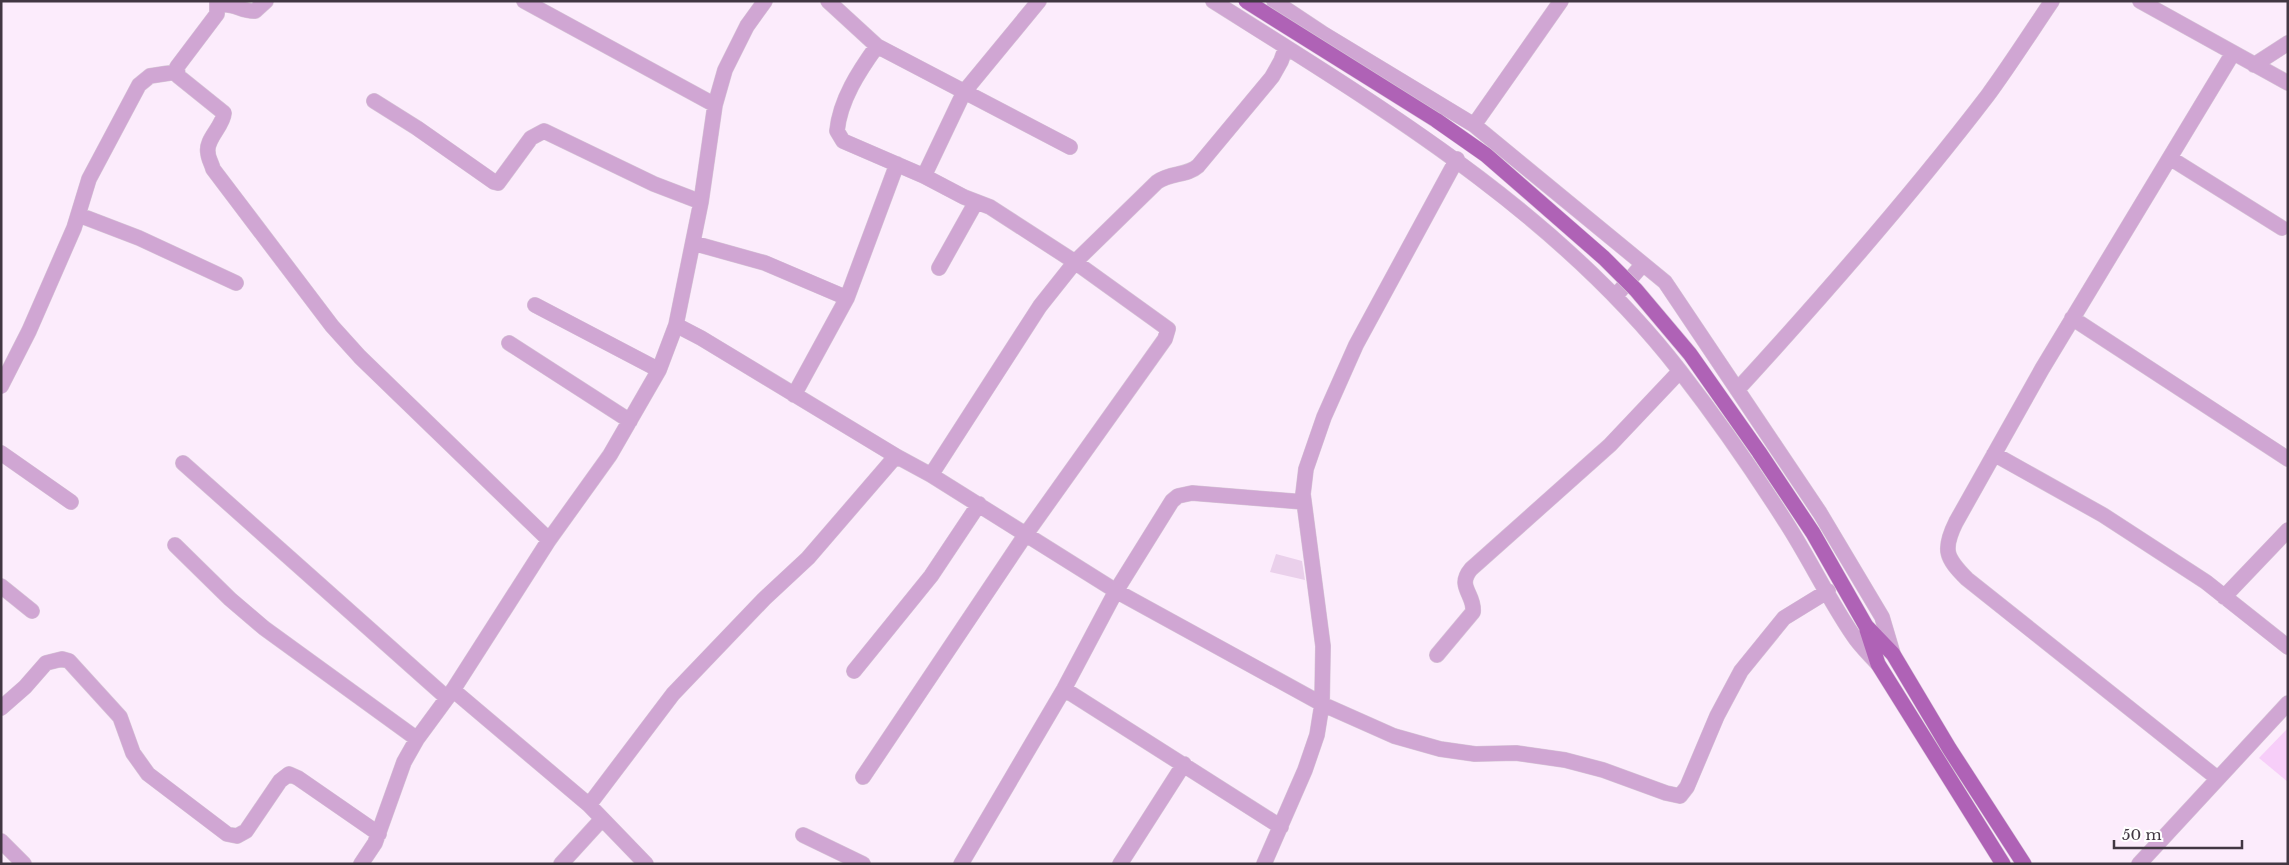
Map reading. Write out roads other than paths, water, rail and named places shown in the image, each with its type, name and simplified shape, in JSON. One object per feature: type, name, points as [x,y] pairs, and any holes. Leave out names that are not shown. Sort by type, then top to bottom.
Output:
[{"type":"main road","points":[[1246,1],[1429,116],[1486,155],[1597,252],[1636,290],[1690,354],[1813,533],[1866,626],[1878,664],[2003,864]]},
{"type":"main road","points":[[1866,626],[1893,654],[1949,748],[2024,864]]},
{"type":"street","points":[[266,1],[256,11],[248,12],[229,3],[218,3],[217,14],[177,67],[176,72],[178,76],[224,113],[224,118],[210,142],[207,152],[213,168],[332,326],[392,389],[549,540]]},
{"type":"street","points":[[524,1],[715,105]]},
{"type":"street","points":[[361,864],[379,834],[401,771],[417,739],[450,694],[549,540],[610,455],[659,370],[676,325],[701,202],[715,105],[725,70],[736,46],[765,1]]},
{"type":"street","points":[[828,1],[877,46],[1070,147]]},
{"type":"street","points":[[924,176],[964,92],[1040,1]]},
{"type":"street","points":[[1213,1],[1457,159],[1546,231],[1632,313],[1680,371],[1786,523],[1854,637],[1878,664]]},
{"type":"street","points":[[1274,1],[1322,33],[1474,125],[1665,282],[1820,513],[1882,617],[1893,654]]},
{"type":"street","points":[[1474,125],[1561,1]]},
{"type":"street","points":[[1738,389],[1791,331],[1912,189],[1988,94],[2052,1]]},
{"type":"street","points":[[2140,1],[2288,84]]},
{"type":"street","points":[[2254,65],[2288,42]]},
{"type":"street","points":[[862,777],[1026,534],[1168,333],[1165,325],[1010,219],[924,176],[848,144],[839,137],[837,132],[838,122],[849,91],[877,46]]},
{"type":"street","points":[[931,475],[1030,320],[1075,262],[1157,182],[1170,174],[1190,172],[1198,166],[1272,77],[1281,62],[1286,47]]},
{"type":"street","points":[[2217,778],[1967,579],[1951,564],[1947,554],[1951,532],[1994,454],[2072,318],[2233,53]]},
{"type":"street","points":[[1,386],[29,331],[79,215],[89,179],[139,85],[150,76],[176,72]]},
{"type":"street","points":[[374,101],[417,128],[494,182],[498,182],[531,138],[544,131],[654,184],[701,202]]},
{"type":"street","points":[[2170,158],[2282,228]]},
{"type":"street","points":[[1264,864],[1312,753],[1322,704],[1323,646],[1304,502],[1304,482],[1312,449],[1342,376],[1382,295],[1457,159]]},
{"type":"street","points":[[794,395],[847,298],[898,164]]},
{"type":"street","points":[[939,268],[976,202]]},
{"type":"street","points":[[79,215],[139,238],[236,283]]},
{"type":"street","points":[[692,243],[765,263],[847,298]]},
{"type":"street","points":[[1614,297],[1643,264]]},
{"type":"street","points":[[535,305],[659,370]]},
{"type":"street","points":[[2072,318],[2288,459]]},
{"type":"street","points":[[676,325],[701,338],[979,504],[1116,591],[1322,704],[1394,736],[1440,749],[1475,754],[1516,753],[1565,760],[1603,770],[1666,793],[1680,796],[1687,787],[1723,702],[1741,671],[1784,618],[1828,591]]},
{"type":"street","points":[[509,343],[630,421]]},
{"type":"street","points":[[1436,655],[1473,612],[1473,606],[1465,585],[1466,577],[1471,569],[1610,445],[1680,371]]},
{"type":"street","points":[[1,453],[71,502]]},
{"type":"street","points":[[1994,454],[2103,516],[2206,582],[2288,647]]},
{"type":"street","points":[[590,805],[673,694],[764,599],[808,558],[896,456]]},
{"type":"street","points":[[183,463],[450,694],[590,805],[646,864]]},
{"type":"street","points":[[961,864],[1064,688],[1116,591],[1164,511],[1178,496],[1192,493],[1304,502]]},
{"type":"street","points":[[854,671],[931,576],[979,504]]},
{"type":"street","points":[[2224,597],[2288,530]]},
{"type":"street","points":[[175,545],[230,599],[264,628],[417,739]]},
{"type":"street","points":[[1,586],[32,611]]},
{"type":"street","points":[[1,708],[46,663],[62,659],[69,661],[120,717],[133,753],[148,774],[227,834],[238,836],[246,831],[280,781],[289,774],[298,778],[379,834]]},
{"type":"street","points":[[1064,688],[1281,827]]},
{"type":"street","points":[[2139,864],[2288,703]]},
{"type":"street","points":[[1120,864],[1184,764]]},
{"type":"street","points":[[561,864],[602,819]]},
{"type":"street","points":[[803,836],[862,864]]},
{"type":"street","points":[[1,841],[24,864]]}]
